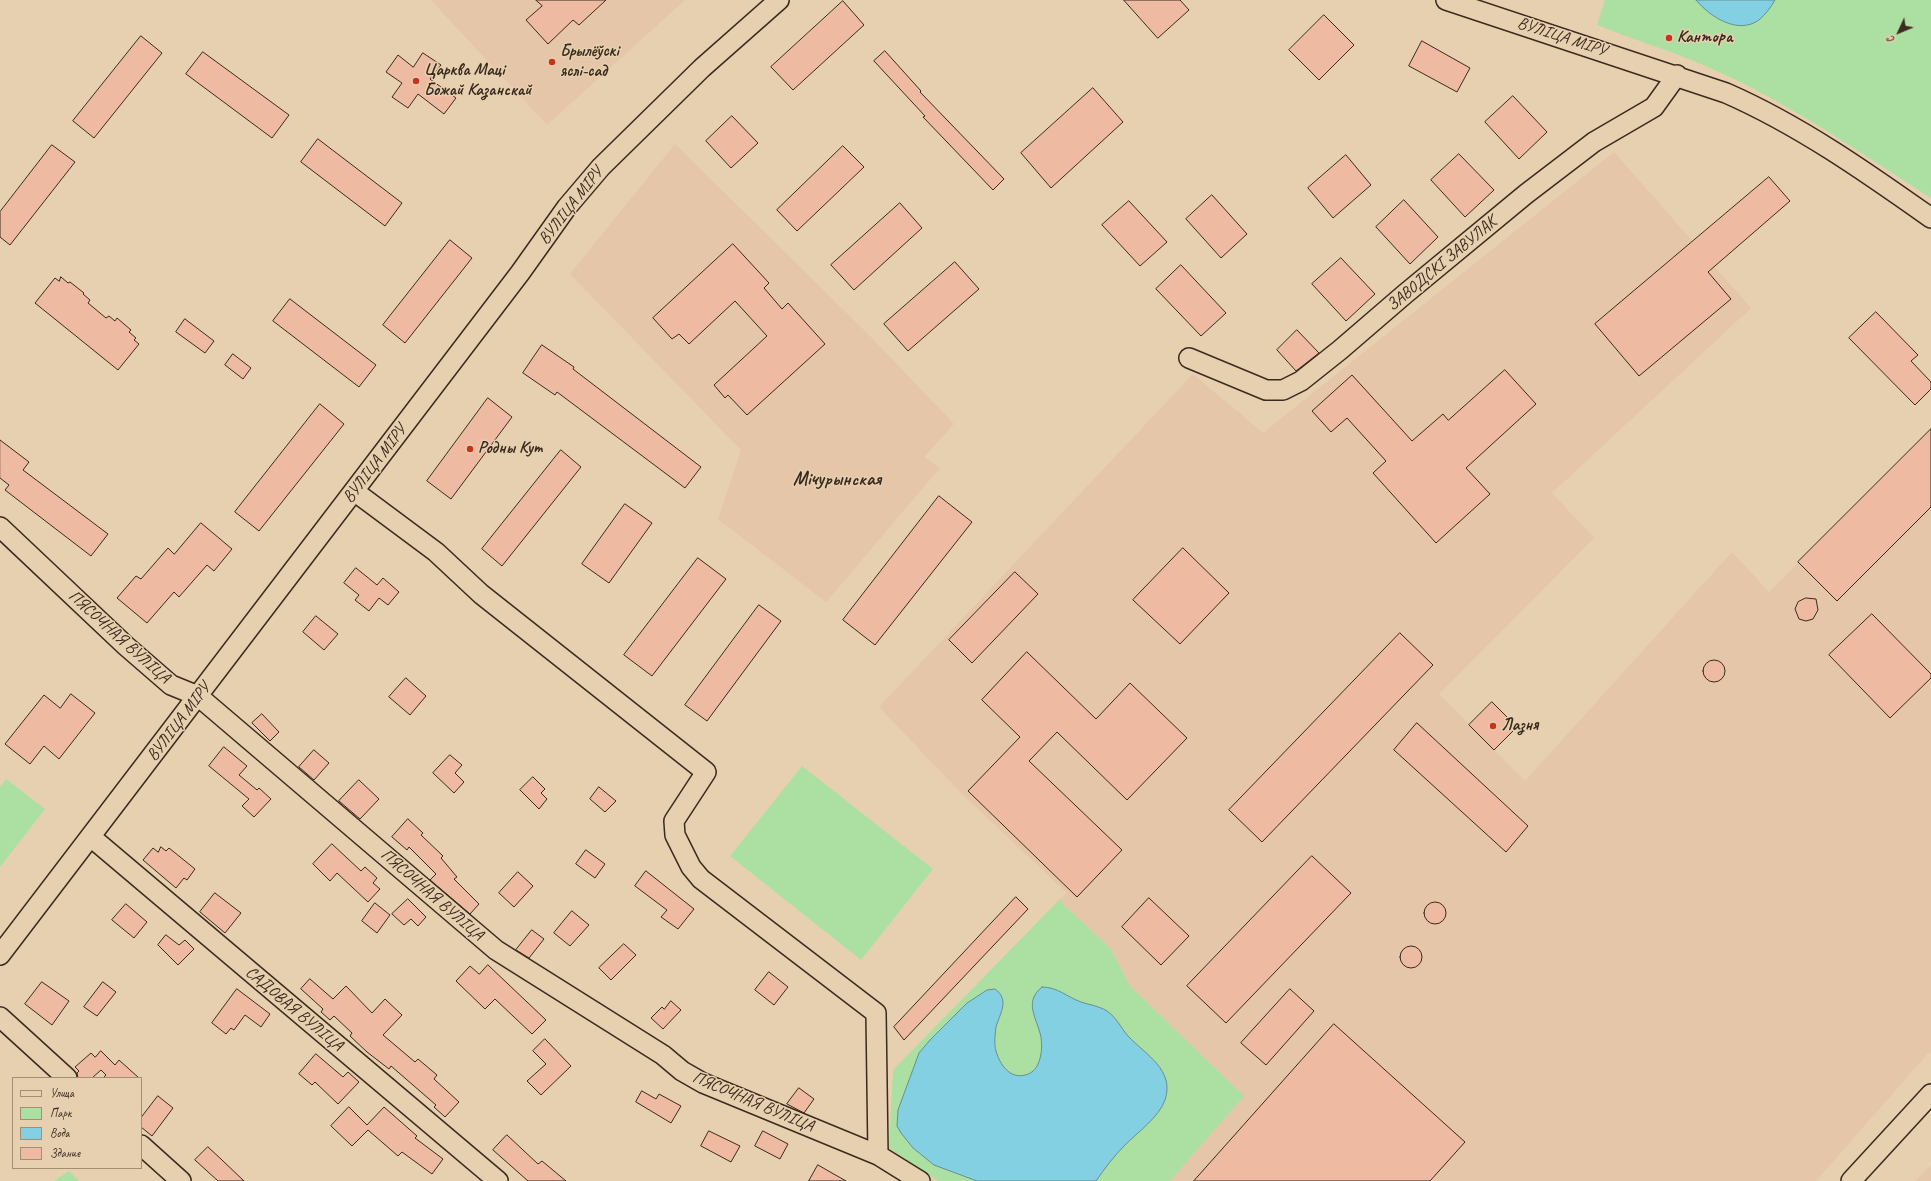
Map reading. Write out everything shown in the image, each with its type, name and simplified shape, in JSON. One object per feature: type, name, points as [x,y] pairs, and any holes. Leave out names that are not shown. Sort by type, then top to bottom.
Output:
[{"type":"street","name":"ВУЛІЦА МІРУ","points":[[0,955],[520,273],[567,208],[601,167],[702,68],[780,0]]},
{"type":"street","name":"ВУЛІЦА МІРУ","points":[[1446,0],[1677,75],[1751,104],[1791,126],[1866,173],[1931,218]]},
{"type":"street","name":"ЗАВОДСКІ ЗАВУЛАК","points":[[1189,358],[1266,390],[1283,390],[1301,381],[1526,194],[1594,142],[1654,107],[1677,75]]},
{"type":"street","points":[[354,491],[436,552],[481,594],[706,772],[674,821],[675,835],[692,867],[701,879],[876,1013],[878,1155]]},
{"type":"street","name":"ПЯСОЧНАЯ ВУЛІЦА","points":[[0,527],[126,646],[171,685],[198,696],[496,950],[663,1055],[682,1071],[703,1083],[878,1155],[920,1181]]},
{"type":"street","name":"САДОВАЯ ВУЛІЦА","points":[[91,837],[498,1181]]},
{"type":"street","points":[[0,1017],[66,1077]]},
{"type":"street","points":[[1851,1181],[1931,1094]]},
{"type":"street","points":[[142,1146],[181,1181]]},
{"type":"shaded area","name":"Брылёўскі яслі-сад","points":[[431,0],[685,0],[547,125]]},
{"type":"shaded area","points":[[675,144],[868,334],[954,424],[924,457],[940,468],[826,602],[718,519],[741,450],[570,274]]},
{"type":"shaded area","points":[[1614,152],[1751,308],[1552,493],[1594,538],[1439,694],[1525,781],[1732,552],[1769,592],[1931,429],[1931,1050],[1816,1181],[1170,1181],[1243,1096],[1130,986],[1111,949],[1059,900],[1067,893],[963,795],[879,707],[1193,374],[1263,433]]},
{"type":"shaded area","points":[[1931,1165],[1931,1181],[1916,1181]]},
{"type":"green space","points":[[1605,0],[1931,0],[1931,198],[1801,115],[1747,85],[1689,59],[1597,25]]},
{"type":"green space","points":[[802,766],[933,869],[861,960],[730,856]]},
{"type":"green space","points":[[6,779],[45,809],[0,867],[0,787]]},
{"type":"green space","points":[[1059,900],[1111,949],[1130,986],[1244,1096],[1170,1181],[938,1181],[889,1148],[893,1070]]},
{"type":"green space","points":[[69,1171],[79,1181],[54,1181]]},
{"type":"water","points":[[1696,0],[1775,0],[1768,11],[1759,20],[1742,26],[1734,25],[1717,18]]},
{"type":"water","points":[[1042,987],[1058,990],[1076,1000],[1101,1008],[1114,1017],[1128,1036],[1157,1064],[1162,1072],[1166,1080],[1167,1089],[1162,1106],[1148,1124],[1117,1153],[1096,1181],[977,1181],[934,1165],[913,1148],[897,1126],[898,1110],[919,1053],[967,1003],[987,990],[995,989],[1000,993],[1003,1002],[1003,1007],[995,1033],[996,1051],[1000,1061],[1010,1073],[1020,1076],[1029,1074],[1037,1066],[1041,1054],[1041,1037],[1032,1004],[1033,998]]},
{"type":"building","points":[[536,0],[606,0],[579,25],[573,20],[548,44],[526,20],[542,6]]},
{"type":"building","points":[[1124,0],[1180,0],[1189,10],[1158,38]]},
{"type":"building","points":[[843,1],[864,25],[793,90],[771,67]]},
{"type":"building","points":[[1324,15],[1354,45],[1319,80],[1289,50]]},
{"type":"building","points":[[141,36],[162,53],[94,138],[73,121]]},
{"type":"building","points":[[1422,41],[1470,68],[1457,92],[1409,66]]},
{"type":"building","points":[[885,51],[921,91],[920,92],[1004,179],[993,190],[923,117],[925,116],[874,61]]},
{"type":"building","points":[[203,52],[289,115],[272,138],[186,74]]},
{"type":"building","name":"Царква Маці Божай Казанскай","points":[[423,53],[441,65],[430,79],[456,98],[444,114],[418,94],[408,108],[392,97],[402,83],[386,72],[398,55],[413,67]]},
{"type":"building","points":[[1093,88],[1123,122],[1051,188],[1021,153]]},
{"type":"building","points":[[1513,96],[1547,132],[1519,159],[1485,122]]},
{"type":"building","points":[[732,116],[758,143],[731,168],[706,141]]},
{"type":"building","points":[[318,139],[402,203],[385,226],[301,162]]},
{"type":"building","points":[[52,145],[75,162],[10,245],[0,237],[0,212]]},
{"type":"building","points":[[843,146],[864,167],[797,231],[777,210]]},
{"type":"building","points":[[1459,154],[1494,190],[1465,217],[1431,180]]},
{"type":"building","points":[[1346,155],[1371,185],[1333,218],[1308,188]]},
{"type":"building","points":[[1769,177],[1790,201],[1708,272],[1731,299],[1639,376],[1595,324]]},
{"type":"building","points":[[1212,195],[1247,234],[1221,258],[1186,219]]},
{"type":"building","points":[[1404,200],[1438,237],[1410,264],[1376,227]]},
{"type":"building","points":[[1129,201],[1167,242],[1140,266],[1102,225]]},
{"type":"building","points":[[900,203],[922,228],[854,290],[831,265]]},
{"type":"building","points":[[450,240],[472,258],[405,343],[383,325]]},
{"type":"building","points":[[733,244],[769,283],[764,288],[782,309],[788,303],[825,344],[747,415],[728,395],[725,398],[714,385],[767,336],[735,301],[689,344],[679,334],[672,339],[653,318]]},
{"type":"building","points":[[1341,258],[1375,294],[1346,321],[1312,284]]},
{"type":"building","points":[[955,262],[979,289],[908,351],[884,324]]},
{"type":"building","points":[[1181,265],[1226,313],[1201,336],[1156,289]]},
{"type":"building","points":[[61,277],[84,293],[83,294],[90,300],[88,303],[106,318],[109,316],[115,321],[117,318],[131,330],[129,332],[136,338],[134,340],[139,344],[118,370],[35,303],[55,278],[59,281]]},
{"type":"building","points":[[290,299],[376,365],[359,387],[273,321]]},
{"type":"building","points":[[1876,312],[1918,355],[1911,361],[1931,382],[1931,389],[1915,405],[1849,338]]},
{"type":"building","points":[[185,319],[214,341],[205,353],[176,332]]},
{"type":"building","points":[[1297,330],[1319,353],[1296,371],[1277,350]]},
{"type":"building","points":[[542,345],[574,367],[573,369],[701,467],[685,488],[557,392],[555,395],[523,373]]},
{"type":"building","points":[[233,354],[251,368],[243,379],[225,365]]},
{"type":"building","points":[[1505,370],[1536,404],[1466,468],[1490,494],[1436,543],[1373,473],[1386,461],[1347,418],[1331,432],[1312,411],[1352,375],[1412,441],[1443,414],[1448,420]]},
{"type":"building","name":"Родны Кут","points":[[488,398],[512,417],[451,499],[427,481]]},
{"type":"building","points":[[320,404],[344,424],[259,531],[235,512]]},
{"type":"building","points":[[1931,429],[1931,507],[1837,601],[1798,562]]},
{"type":"building","points":[[0,440],[29,462],[23,470],[108,534],[91,556],[5,490],[9,485],[0,478]]},
{"type":"building","points":[[561,450],[581,467],[502,566],[482,549]]},
{"type":"building","points":[[939,496],[972,522],[875,645],[843,620]]},
{"type":"building","points":[[625,504],[652,523],[609,583],[582,564]]},
{"type":"building","points":[[201,523],[232,549],[214,571],[207,565],[179,597],[174,592],[147,623],[117,598],[136,576],[141,579],[168,548],[174,554]]},
{"type":"building","points":[[1183,548],[1229,593],[1180,644],[1133,600]]},
{"type":"building","points":[[698,558],[726,579],[652,676],[624,655]]},
{"type":"building","points":[[356,568],[377,585],[383,578],[399,592],[388,605],[379,598],[369,611],[355,600],[359,595],[344,583]]},
{"type":"building","points":[[1015,572],[1038,594],[972,663],[949,640]]},
{"type":"building","points":[[1806,598],[1816,599],[1818,610],[1813,619],[1806,621],[1799,619],[1795,609],[1798,602]]},
{"type":"building","points":[[759,605],[781,621],[707,721],[685,705]]},
{"type":"building","points":[[1872,614],[1931,674],[1931,678],[1890,718],[1829,655]]},
{"type":"building","points":[[316,616],[338,634],[324,650],[303,632]]},
{"type":"building","points":[[1400,633],[1433,665],[1262,842],[1229,810]]},
{"type":"building","points":[[1027,652],[1096,719],[1130,683],[1187,738],[1127,800],[1057,732],[1029,761],[1122,850],[1077,897],[968,791],[1020,737],[982,700]]},
{"type":"building","points":[[1714,660],[1722,663],[1725,671],[1722,679],[1714,682],[1706,679],[1703,671],[1706,663]]},
{"type":"building","points":[[406,678],[426,696],[410,715],[389,697]]},
{"type":"building","points":[[71,694],[95,713],[59,759],[44,746],[30,764],[5,744],[44,695],[60,708]]},
{"type":"building","name":"Лазня","points":[[1492,702],[1517,727],[1494,750],[1469,725]]},
{"type":"building","points":[[262,714],[279,732],[270,741],[252,723]]},
{"type":"building","points":[[1417,723],[1528,826],[1506,852],[1394,750]]},
{"type":"building","points":[[224,747],[247,766],[239,775],[257,790],[259,788],[271,799],[254,817],[242,806],[249,799],[209,766]]},
{"type":"building","points":[[314,750],[329,763],[314,780],[299,767]]},
{"type":"building","points":[[450,755],[462,765],[455,773],[464,782],[454,793],[433,773]]},
{"type":"building","points":[[533,777],[545,789],[541,793],[547,799],[539,809],[520,790]]},
{"type":"building","points":[[359,780],[379,799],[360,819],[339,801]]},
{"type":"building","points":[[599,787],[616,801],[605,812],[590,799]]},
{"type":"building","points":[[408,819],[423,833],[421,835],[443,856],[441,858],[457,877],[454,879],[479,904],[470,914],[430,880],[436,874],[409,847],[407,850],[392,837]]},
{"type":"building","points":[[332,844],[361,871],[365,867],[377,878],[373,883],[380,889],[368,902],[337,873],[330,881],[313,864]]},
{"type":"building","points":[[161,847],[166,851],[169,848],[195,869],[187,880],[184,878],[176,888],[143,860],[153,848],[158,852]]},
{"type":"building","points":[[586,850],[605,864],[595,878],[576,864]]},
{"type":"building","points":[[1312,856],[1351,893],[1226,1023],[1187,986]]},
{"type":"building","points":[[646,871],[694,909],[678,929],[661,917],[667,910],[635,886]]},
{"type":"building","points":[[518,872],[533,886],[514,907],[499,893]]},
{"type":"building","points":[[215,893],[241,913],[225,933],[200,912]]},
{"type":"building","points":[[1016,897],[1028,909],[904,1040],[894,1027]]},
{"type":"building","points":[[1149,898],[1189,936],[1161,965],[1122,927]]},
{"type":"building","points":[[408,899],[426,917],[418,926],[411,919],[404,925],[392,914]]},
{"type":"building","points":[[1431,902],[1439,902],[1446,909],[1446,917],[1439,924],[1431,924],[1424,917],[1424,909]]},
{"type":"building","points":[[375,903],[390,915],[377,933],[362,921]]},
{"type":"building","points":[[126,904],[147,922],[134,938],[112,920]]},
{"type":"building","points":[[572,911],[589,925],[570,946],[554,933]]},
{"type":"building","points":[[532,930],[544,939],[529,958],[516,950]]},
{"type":"building","points":[[166,935],[179,945],[185,940],[194,949],[178,965],[158,945]]},
{"type":"building","points":[[624,944],[636,955],[611,980],[599,968]]},
{"type":"building","points":[[1411,946],[1419,949],[1422,957],[1419,965],[1411,968],[1403,965],[1400,957],[1403,949]]},
{"type":"building","points":[[488,965],[546,1020],[532,1034],[495,999],[485,1009],[456,981],[470,966],[479,974]]},
{"type":"building","points":[[769,972],[788,987],[774,1005],[755,990]]},
{"type":"building","points":[[310,979],[333,999],[346,986],[372,1013],[385,999],[402,1015],[383,1035],[415,1062],[418,1059],[437,1075],[434,1079],[459,1102],[445,1117],[434,1107],[436,1105],[391,1066],[389,1069],[367,1052],[350,1036],[352,1033],[334,1016],[330,1020],[321,1012],[323,1009],[301,989]]},
{"type":"building","points":[[42,982],[69,1001],[52,1025],[25,1004]]},
{"type":"building","points":[[103,982],[116,992],[97,1016],[84,1007]]},
{"type":"building","points":[[237,989],[270,1014],[261,1027],[245,1015],[234,1030],[231,1028],[226,1034],[212,1023]]},
{"type":"building","points":[[1290,989],[1314,1011],[1266,1065],[1241,1043]]},
{"type":"building","points":[[671,1001],[681,1010],[663,1029],[651,1018],[662,1007],[664,1009]]},
{"type":"building","points":[[1334,1024],[1465,1142],[1430,1181],[1194,1181]]},
{"type":"building","points":[[545,1039],[571,1066],[541,1095],[527,1081],[546,1064],[533,1051]]},
{"type":"building","points":[[101,1051],[115,1065],[119,1060],[138,1077],[104,1077],[106,1075],[101,1070],[93,1077],[78,1077],[77,1073],[79,1071],[75,1067],[91,1053],[95,1057]]},
{"type":"building","points":[[316,1054],[343,1077],[348,1072],[359,1082],[338,1104],[315,1082],[312,1085],[299,1074]]},
{"type":"building","points":[[799,1088],[814,1099],[804,1113],[787,1104]]},
{"type":"building","points":[[642,1091],[656,1099],[659,1094],[681,1106],[671,1123],[636,1102]]},
{"type":"building","points":[[158,1096],[173,1108],[152,1136],[142,1128],[142,1117]]},
{"type":"building","points":[[349,1107],[367,1125],[384,1107],[417,1136],[415,1138],[443,1159],[432,1174],[402,1152],[398,1156],[368,1130],[352,1146],[331,1126]]},
{"type":"building","points":[[709,1131],[740,1146],[731,1162],[701,1146]]},
{"type":"building","points":[[763,1131],[788,1144],[780,1159],[755,1146]]},
{"type":"building","points":[[507,1135],[538,1164],[542,1161],[566,1181],[528,1181],[493,1150]]},
{"type":"building","points":[[208,1147],[244,1181],[218,1181],[195,1160]]},
{"type":"building","points":[[818,1165],[846,1181],[809,1181]]},
{"type":"place","name":"Кантора","points":[[1669,38]]},
{"type":"place","name":"Брылёўскі яслі-сад","points":[[552,62]]},
{"type":"place","name":"Царква Маці Божай Казанскай","points":[[416,81]]},
{"type":"place","name":"Родны Кут","points":[[470,449]]},
{"type":"place","name":"Лазня","points":[[1493,726]]},
{"type":"district","name":"Мічурынская","points":[[837,480]]}]
